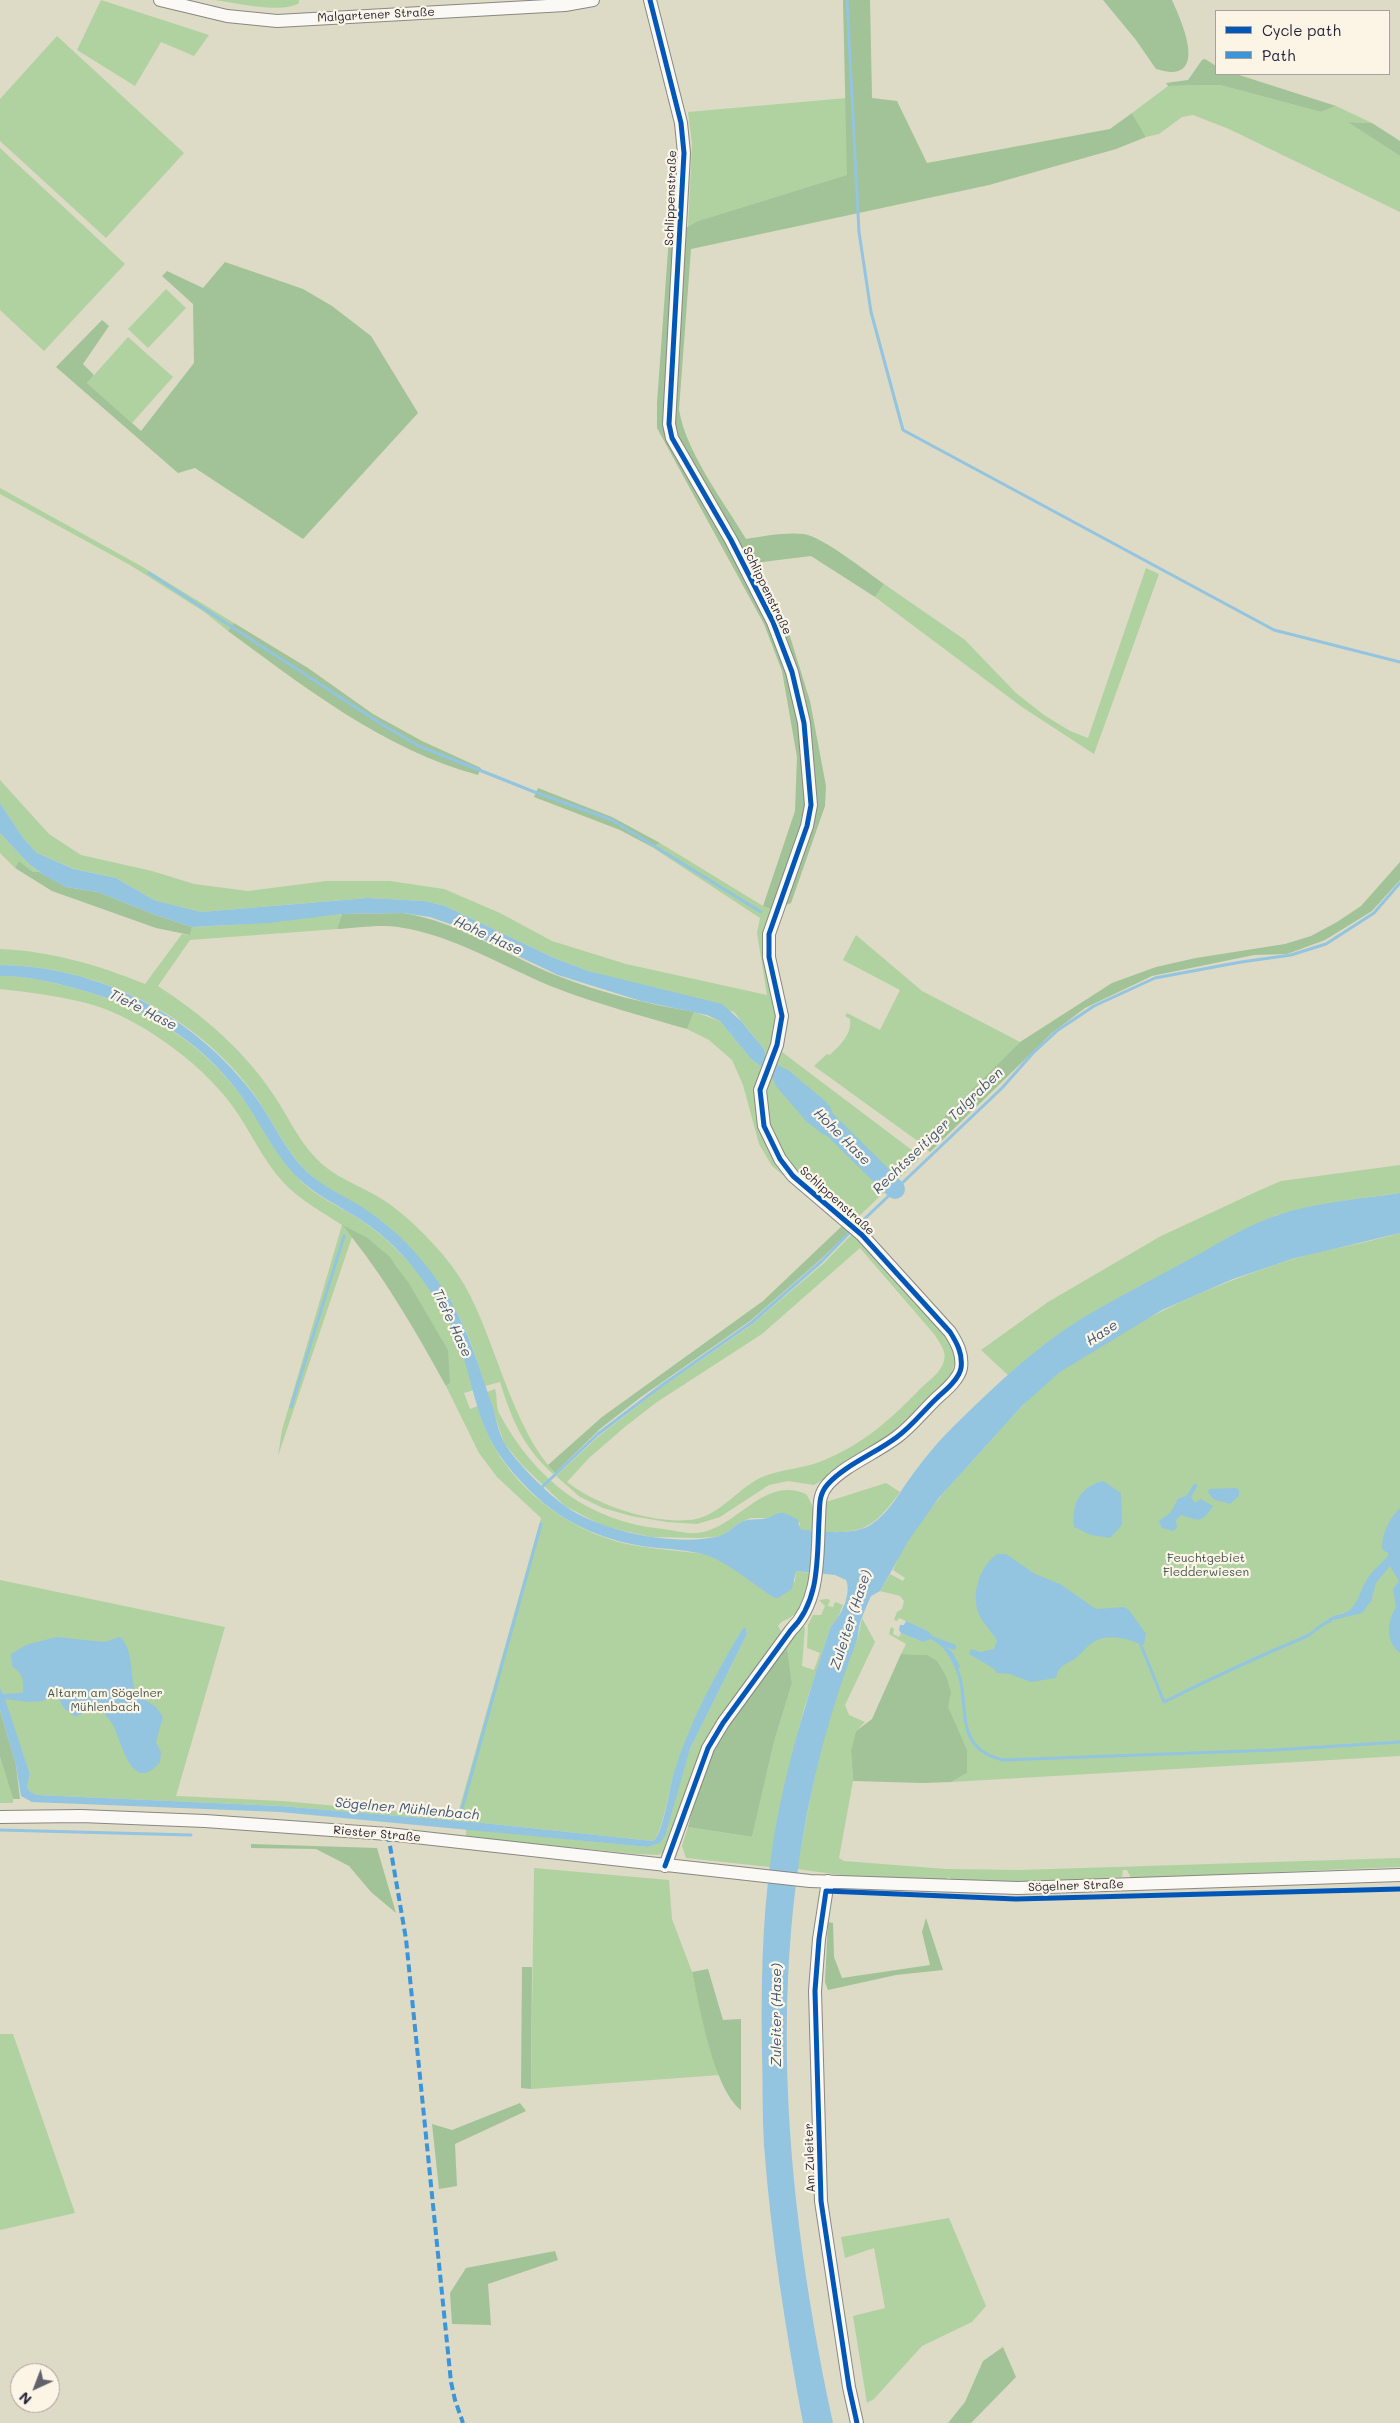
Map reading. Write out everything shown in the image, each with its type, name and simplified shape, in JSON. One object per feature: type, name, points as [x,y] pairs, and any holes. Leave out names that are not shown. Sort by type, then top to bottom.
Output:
[{"type":"street","name":"Malgartener Straße","points":[[160,0],[227,16],[277,21],[565,5],[593,0]]},
{"type":"street","name":"Schlippenstraße","points":[[650,0],[681,123],[684,153],[669,424],[672,438],[731,540],[773,622],[792,672],[804,723],[811,805],[806,826],[773,919],[768,945],[772,977],[782,1016],[781,1029],[765,1074],[760,1100],[764,1126],[770,1142],[793,1176],[862,1235],[950,1332],[960,1351],[961,1359],[961,1370],[951,1385],[898,1437],[833,1479],[820,1494],[814,1591],[802,1619],[791,1630],[723,1723],[708,1748],[665,1866]]},
{"type":"street","name":"Riester Straße","points":[[0,1817],[81,1816],[186,1820],[388,1834],[752,1875]]},
{"type":"street","name":"Sögelner Straße","points":[[752,1875],[810,1881],[1018,1888],[1400,1876]]},
{"type":"street","name":"Am Zuleiter","points":[[828,1881],[819,1939],[815,1991],[821,2201],[849,2387],[857,2423]]},
{"type":"green space","points":[[101,0],[209,35],[194,56],[161,42],[135,86],[77,50]]},
{"type":"green space","points":[[215,0],[299,0],[299,3],[282,8],[270,8]]},
{"type":"green space","points":[[843,0],[870,0],[872,98],[897,101],[927,163],[1110,129],[1132,113],[1146,137],[1116,149],[989,185],[691,249],[679,409],[689,442],[706,476],[746,539],[804,534],[822,541],[884,584],[875,597],[811,556],[754,563],[788,630],[810,701],[826,786],[825,806],[791,903],[773,910],[763,906],[795,811],[797,757],[782,671],[764,624],[657,428],[657,403],[669,237],[698,221],[847,175]]},
{"type":"green space","points":[[1103,0],[1172,0],[1184,29],[1189,52],[1187,62],[1182,69],[1172,72],[1156,69],[1136,40]]},
{"type":"green space","points":[[57,36],[184,153],[106,238],[0,141],[0,99]]},
{"type":"green space","points":[[1205,59],[1215,65],[1215,75],[1239,75],[1336,106],[1321,112],[1220,85],[1168,86],[1166,83],[1188,80],[1202,60]]},
{"type":"green space","points":[[1220,85],[1321,112],[1336,106],[1372,123],[1349,122],[1400,156],[1400,212],[1229,129],[1193,115],[1182,117],[1159,134],[1146,137],[1132,113],[1168,86]]},
{"type":"green space","points":[[847,98],[848,175],[698,221],[688,227],[692,144],[688,112]]},
{"type":"green space","points":[[1348,122],[1372,123],[1400,141],[1400,156]]},
{"type":"green space","points":[[0,148],[125,264],[44,351],[0,310]]},
{"type":"green space","points":[[225,262],[303,289],[332,306],[371,336],[418,413],[303,539],[195,468],[178,473],[56,367],[102,320],[109,326],[83,364],[94,375],[87,383],[141,431],[194,363],[193,304],[162,276],[167,271],[203,288]]},
{"type":"green space","points":[[166,289],[186,308],[148,348],[128,329]]},
{"type":"green space","points":[[128,337],[173,377],[132,423],[87,383]]},
{"type":"green space","points":[[0,488],[141,566],[234,623],[228,631],[203,611],[130,565],[0,494]]},
{"type":"green space","points":[[1146,568],[1159,574],[1094,754],[1022,707],[875,597],[884,584],[965,640],[1016,693],[1044,715],[1070,731],[1088,738]]},
{"type":"green space","points":[[234,623],[308,668],[373,714],[422,741],[481,768],[478,775],[443,764],[410,750],[347,715],[316,695],[228,631]]},
{"type":"green space","points":[[0,780],[49,834],[81,855],[152,871],[194,884],[248,891],[326,881],[390,881],[444,889],[500,913],[552,941],[626,964],[767,995],[757,933],[760,918],[652,847],[660,843],[763,906],[773,910],[773,996],[777,1023],[775,1039],[766,1056],[764,1049],[734,1012],[588,971],[552,957],[445,906],[425,901],[368,898],[201,912],[154,900],[116,878],[75,869],[37,853],[24,839],[0,803]]},
{"type":"green space","points":[[538,788],[612,817],[660,843],[652,847],[620,830],[534,797]]},
{"type":"green space","points":[[0,833],[39,872],[33,872],[19,861],[15,868],[0,853]]},
{"type":"green space","points":[[19,861],[33,872],[39,872],[66,887],[98,892],[192,927],[190,935],[156,928],[52,891],[15,868]]},
{"type":"green space","points":[[1400,862],[1400,880],[1372,911],[1325,940],[1287,954],[1254,955],[1152,976],[1085,1008],[1052,1033],[930,1152],[919,1142],[1020,1042],[1112,983],[1156,967],[1196,958],[1285,944],[1311,936],[1361,906]]},
{"type":"green space","points":[[403,913],[424,917],[463,931],[538,968],[591,988],[694,1012],[687,1029],[620,1010],[553,987],[458,944],[418,931],[383,926],[337,929],[342,914]]},
{"type":"green space","points":[[342,914],[337,929],[190,940],[158,986],[207,1022],[251,1064],[275,1097],[303,1142],[323,1165],[396,1209],[429,1239],[450,1263],[476,1308],[527,1433],[555,1473],[553,1474],[526,1443],[514,1421],[500,1382],[485,1386],[475,1353],[451,1302],[402,1240],[370,1213],[324,1186],[304,1169],[290,1151],[254,1094],[230,1066],[203,1040],[174,1018],[142,1000],[108,985],[72,974],[0,965],[0,949],[19,950],[74,960],[145,984],[182,934],[190,935],[192,927],[233,925]]},
{"type":"green space","points":[[856,935],[922,991],[1020,1042],[919,1142],[814,1066],[827,1054],[830,1055],[847,1035],[850,1019],[845,1016],[847,1013],[880,1030],[900,990],[843,960]]},
{"type":"green space","name":"Altarm am Sögelner Mühlenbach","points":[[0,976],[29,978],[102,996],[124,1005],[167,1028],[206,1056],[239,1093],[274,1147],[297,1177],[320,1196],[377,1232],[419,1274],[452,1323],[464,1351],[474,1390],[464,1393],[470,1409],[478,1406],[486,1431],[499,1454],[515,1476],[533,1495],[555,1512],[578,1526],[602,1537],[627,1544],[706,1554],[731,1567],[773,1597],[795,1581],[796,1571],[811,1573],[809,1585],[800,1609],[778,1626],[781,1631],[779,1639],[705,1743],[691,1774],[686,1794],[665,1852],[658,1855],[637,1854],[466,1837],[466,1829],[648,1847],[660,1843],[690,1749],[747,1634],[747,1631],[743,1628],[713,1682],[687,1738],[673,1777],[665,1812],[653,1841],[483,1823],[280,1806],[37,1795],[27,1787],[30,1774],[0,1687],[0,1580],[225,1627],[176,1796],[282,1801],[457,1817],[541,1518],[497,1477],[479,1453],[446,1386],[450,1383],[424,1316],[398,1268],[378,1247],[343,1227],[352,1237],[278,1456],[282,1430],[342,1225],[304,1200],[284,1183],[269,1164],[238,1114],[218,1088],[185,1057],[166,1043],[126,1018],[106,1009],[65,998],[0,989]]},
{"type":"green space","points":[[694,1012],[720,1021],[751,1059],[763,1067],[755,1090],[767,1145],[850,1231],[772,1166],[759,1144],[743,1085],[732,1060],[709,1040],[687,1029]]},
{"type":"green space","points":[[782,1052],[921,1157],[855,1220],[797,1170],[775,1140],[768,1123],[766,1097]]},
{"type":"green space","points":[[1400,1165],[1400,1193],[1342,1201],[1277,1215],[1080,1320],[1036,1352],[1009,1376],[981,1350],[1048,1302],[1161,1236],[1258,1191],[1281,1181]]},
{"type":"green space","points":[[342,1225],[366,1237],[389,1256],[408,1282],[448,1350],[450,1383],[446,1386],[398,1303]]},
{"type":"green space","points":[[843,1225],[850,1231],[750,1321],[641,1397],[600,1429],[555,1473],[548,1465],[602,1417],[763,1301]]},
{"type":"green space","points":[[854,1232],[946,1333],[954,1346],[955,1360],[951,1376],[892,1438],[814,1485],[788,1481],[769,1485],[720,1517],[697,1524],[667,1522],[631,1516],[603,1508],[580,1497],[556,1476],[599,1436],[662,1387],[750,1326],[824,1263]],"holes":[[[860,1248],[934,1334],[942,1347],[945,1357],[940,1369],[876,1430],[851,1447],[822,1461],[760,1478],[744,1488],[721,1507],[705,1516],[681,1520],[646,1517],[594,1499],[567,1482],[589,1458],[626,1426],[657,1402],[762,1334]]]},
{"type":"green space","name":"Feuchtgebiet Fledderwiesen","points":[[1400,1233],[1400,1756],[951,1782],[967,1773],[967,1751],[958,1734],[927,1655],[901,1654],[906,1644],[889,1634],[891,1627],[894,1629],[893,1634],[899,1637],[901,1633],[923,1642],[928,1631],[899,1618],[897,1621],[894,1620],[897,1612],[902,1609],[904,1601],[900,1596],[880,1591],[890,1574],[903,1581],[905,1578],[893,1570],[909,1540],[940,1497],[1037,1391],[1060,1372],[1113,1337],[1170,1307],[1260,1270],[1304,1256]]},
{"type":"green space","points":[[495,1389],[500,1415],[530,1459],[566,1493],[588,1507],[636,1525],[697,1533],[725,1523],[763,1497],[776,1492],[791,1490],[806,1494],[809,1499],[814,1512],[814,1531],[799,1529],[800,1523],[779,1513],[769,1518],[751,1518],[739,1523],[723,1536],[701,1538],[651,1537],[603,1526],[565,1506],[522,1465],[504,1443],[487,1392]]},
{"type":"green space","points":[[886,1483],[900,1492],[876,1520],[868,1526],[859,1529],[822,1532],[826,1502]]},
{"type":"green space","points":[[819,1600],[830,1600],[828,1606],[833,1607],[835,1602],[843,1605],[837,1620],[831,1626],[804,1709],[783,1793],[770,1867],[686,1858],[682,1846],[688,1827],[752,1837],[774,1742],[792,1683],[787,1647],[802,1626],[805,1627],[802,1666],[814,1670],[820,1653],[807,1648],[808,1625],[813,1615],[821,1615],[825,1606]]},
{"type":"green space","points":[[862,1618],[875,1642],[845,1705],[849,1715],[865,1722],[856,1731],[851,1750],[853,1781],[839,1858],[844,1861],[946,1869],[1019,1870],[1400,1858],[1400,1867],[1131,1878],[1127,1870],[1123,1870],[1122,1877],[1053,1881],[955,1881],[948,1877],[945,1881],[862,1878],[797,1869],[813,1784],[828,1721],[850,1654],[858,1638]]},
{"type":"green space","points":[[787,1647],[792,1683],[774,1742],[752,1837],[688,1827],[701,1778],[712,1750],[738,1710]]},
{"type":"green space","points":[[901,1654],[927,1655],[937,1661],[946,1676],[951,1692],[948,1707],[967,1750],[967,1773],[951,1782],[853,1781],[851,1750],[856,1731],[872,1719]]},
{"type":"green space","points":[[0,1710],[16,1765],[20,1799],[13,1799],[0,1757]]},
{"type":"green space","points":[[0,1757],[13,1799],[13,1803],[0,1803]]},
{"type":"green space","points":[[251,1844],[377,1848],[396,1913],[371,1892],[349,1866],[316,1849],[251,1848]]},
{"type":"green space","points":[[534,1868],[669,1880],[672,1919],[692,1972],[705,2029],[719,2075],[531,2089]]},
{"type":"green space","points":[[926,1918],[943,1970],[896,1975],[828,1990],[825,1982],[828,1922],[833,1923],[834,1957],[842,1978],[930,1965],[922,1932]]},
{"type":"green space","points":[[522,1967],[532,1967],[531,2089],[521,2088]]},
{"type":"green space","points":[[708,1969],[723,2020],[741,2019],[741,2110],[731,2099],[715,2066],[704,2025],[692,1972]]},
{"type":"green space","points":[[0,2034],[13,2034],[75,2213],[0,2230]]},
{"type":"green space","points":[[520,2103],[526,2111],[455,2144],[457,2186],[439,2189],[432,2124],[452,2130]]},
{"type":"green space","points":[[949,2218],[986,2306],[972,2322],[922,2346],[874,2399],[867,2403],[853,2316],[885,2308],[874,2248],[845,2258],[841,2237]]},
{"type":"green space","points":[[555,2251],[558,2260],[488,2284],[491,2325],[452,2324],[450,2293],[466,2268]]},
{"type":"green space","points":[[1003,2347],[1016,2377],[971,2423],[948,2423],[965,2402],[983,2361]]},
{"type":"water","points":[[0,803],[24,839],[37,853],[74,869],[116,878],[154,900],[201,912],[368,898],[425,901],[445,906],[552,957],[588,971],[722,1004],[741,1021],[764,1049],[766,1056],[775,1064],[788,1070],[825,1101],[831,1108],[836,1128],[828,1135],[824,1135],[807,1122],[776,1086],[771,1073],[751,1059],[720,1021],[707,1015],[641,1001],[558,975],[453,925],[430,917],[403,913],[342,914],[268,923],[192,927],[98,892],[66,887],[45,876],[29,864],[0,833]]},
{"type":"water","points":[[0,965],[72,974],[107,985],[140,1000],[171,1018],[200,1039],[227,1064],[251,1091],[284,1142],[306,1171],[327,1187],[378,1218],[412,1249],[432,1273],[449,1298],[469,1338],[503,1440],[524,1468],[558,1501],[580,1515],[619,1530],[640,1535],[683,1540],[702,1539],[723,1535],[745,1521],[764,1519],[781,1513],[785,1513],[798,1520],[800,1529],[847,1532],[865,1528],[884,1514],[929,1453],[974,1406],[1033,1354],[1081,1319],[1233,1235],[1266,1219],[1323,1204],[1400,1193],[1400,1233],[1292,1259],[1233,1279],[1162,1310],[1060,1372],[1022,1406],[938,1499],[909,1540],[880,1591],[871,1596],[860,1623],[857,1640],[825,1736],[804,1833],[791,1930],[787,2028],[790,2127],[799,2226],[814,2324],[833,2423],[803,2423],[785,2320],[775,2250],[764,2145],[762,1979],[768,1881],[776,1827],[788,1769],[831,1626],[842,1611],[847,1598],[846,1580],[835,1575],[796,1571],[792,1589],[778,1598],[773,1597],[731,1568],[706,1555],[634,1545],[605,1537],[576,1525],[551,1509],[514,1474],[493,1445],[478,1409],[458,1340],[437,1300],[418,1274],[398,1250],[374,1229],[321,1196],[290,1170],[239,1093],[206,1056],[168,1027],[125,1005],[102,996],[59,984],[30,978],[0,976]]},
{"type":"water","points":[[1103,1481],[1121,1493],[1122,1525],[1110,1538],[1091,1535],[1074,1527],[1073,1519],[1076,1504],[1083,1492],[1088,1487]]},
{"type":"water","points":[[1194,1484],[1197,1484],[1197,1487],[1191,1497],[1195,1503],[1201,1499],[1213,1506],[1209,1512],[1199,1520],[1181,1515],[1176,1520],[1177,1528],[1173,1531],[1162,1528],[1159,1521],[1171,1512],[1178,1499],[1187,1495]]},
{"type":"water","points":[[1236,1488],[1239,1490],[1239,1496],[1230,1504],[1213,1499],[1208,1492],[1209,1489]]},
{"type":"water","points":[[1400,1508],[1400,1653],[1392,1643],[1389,1631],[1389,1625],[1396,1607],[1393,1589],[1399,1581],[1390,1566],[1376,1583],[1371,1601],[1362,1613],[1326,1622],[1332,1617],[1350,1610],[1367,1579],[1389,1554],[1382,1549],[1383,1537],[1389,1522]]},
{"type":"water","points":[[997,1554],[1006,1554],[1035,1574],[1060,1584],[1096,1609],[1124,1607],[1129,1610],[1146,1634],[1144,1644],[1141,1645],[1130,1640],[1112,1637],[1095,1641],[1077,1657],[1061,1667],[1056,1678],[1031,1682],[1010,1674],[997,1673],[993,1668],[969,1654],[971,1649],[981,1652],[994,1649],[997,1641],[981,1618],[976,1601],[976,1592],[985,1567]]},
{"type":"water","points":[[906,1621],[928,1631],[932,1636],[956,1645],[954,1650],[946,1647],[952,1652],[960,1666],[957,1673],[947,1653],[935,1641],[930,1639],[923,1642],[901,1633],[899,1630],[900,1625],[904,1625]]},
{"type":"water","points":[[743,1628],[746,1628],[747,1634],[690,1749],[665,1836],[660,1843],[648,1847],[280,1812],[32,1802],[21,1796],[16,1765],[0,1710],[0,1687],[3,1694],[23,1693],[22,1678],[12,1666],[11,1654],[26,1645],[57,1637],[104,1642],[120,1637],[125,1643],[130,1657],[136,1694],[156,1707],[163,1717],[156,1742],[161,1752],[160,1762],[150,1771],[142,1773],[135,1770],[124,1754],[113,1725],[97,1707],[75,1717],[63,1707],[55,1691],[49,1694],[44,1701],[28,1702],[5,1699],[30,1774],[27,1787],[31,1792],[37,1795],[280,1806],[483,1823],[653,1841],[662,1823],[672,1780],[693,1721],[712,1682]]},
{"type":"waterway","points":[[847,0],[859,232],[871,312],[903,430],[1274,630],[1400,662]]},
{"type":"waterway","points":[[149,573],[383,725],[419,746],[532,791],[612,820],[761,912]]},
{"type":"waterway","name":"Rechtsseitiger Talgraben","points":[[856,1227],[1002,1088],[1033,1053],[1058,1030],[1094,1006],[1155,978],[1291,955],[1326,944],[1374,913],[1400,883]]},
{"type":"waterway","name":"Hohe Hase","points":[[816,1111],[895,1189]]},
{"type":"waterway","name":"Rechtsseitiger Talgraben","points":[[541,1488],[598,1434],[661,1386],[751,1323],[822,1261],[851,1231]]},
{"type":"waterway","points":[[291,1407],[344,1236]]},
{"type":"waterway","name":"Sögelner Mühlenbach","points":[[460,1816],[541,1524]]},
{"type":"waterway","points":[[1141,1645],[1164,1702],[1234,1668],[1305,1637],[1330,1621]]},
{"type":"waterway","points":[[957,1669],[961,1682],[969,1735],[986,1754],[1003,1760],[1275,1750],[1400,1742]]},
{"type":"waterway","points":[[0,1830],[191,1835]]},
{"type":"marked path","points":[[388,1834],[406,1939],[451,2382],[463,2423]]},
{"type":"cycle path","points":[[650,0],[681,123],[684,153],[669,424],[672,438],[731,540],[773,622],[792,672],[804,723],[811,805],[807,826],[769,934],[769,957],[782,1016],[777,1045],[760,1090],[764,1126],[780,1159],[793,1176],[862,1235],[950,1332],[959,1349],[961,1358],[960,1372],[955,1380],[908,1428],[889,1443],[843,1471],[825,1488],[820,1501],[815,1579],[807,1606],[800,1619],[723,1723],[708,1748],[665,1866]]},
{"type":"cycle path","points":[[857,2423],[849,2387],[821,2201],[815,1991],[819,1939],[826,1891],[1016,1899],[1400,1889]]},
{"type":"water label","name":"Tiefe Hase","points":[[143,1010]]},
{"type":"water label","name":"Tiefe Hase","points":[[452,1323]]},
{"type":"water label","name":"Hase","points":[[1102,1333]]},
{"type":"water label","name":"Zuleiter (Hase)","points":[[851,1620]]},
{"type":"water label","name":"Zuleiter (Hase)","points":[[777,2015]]}]
